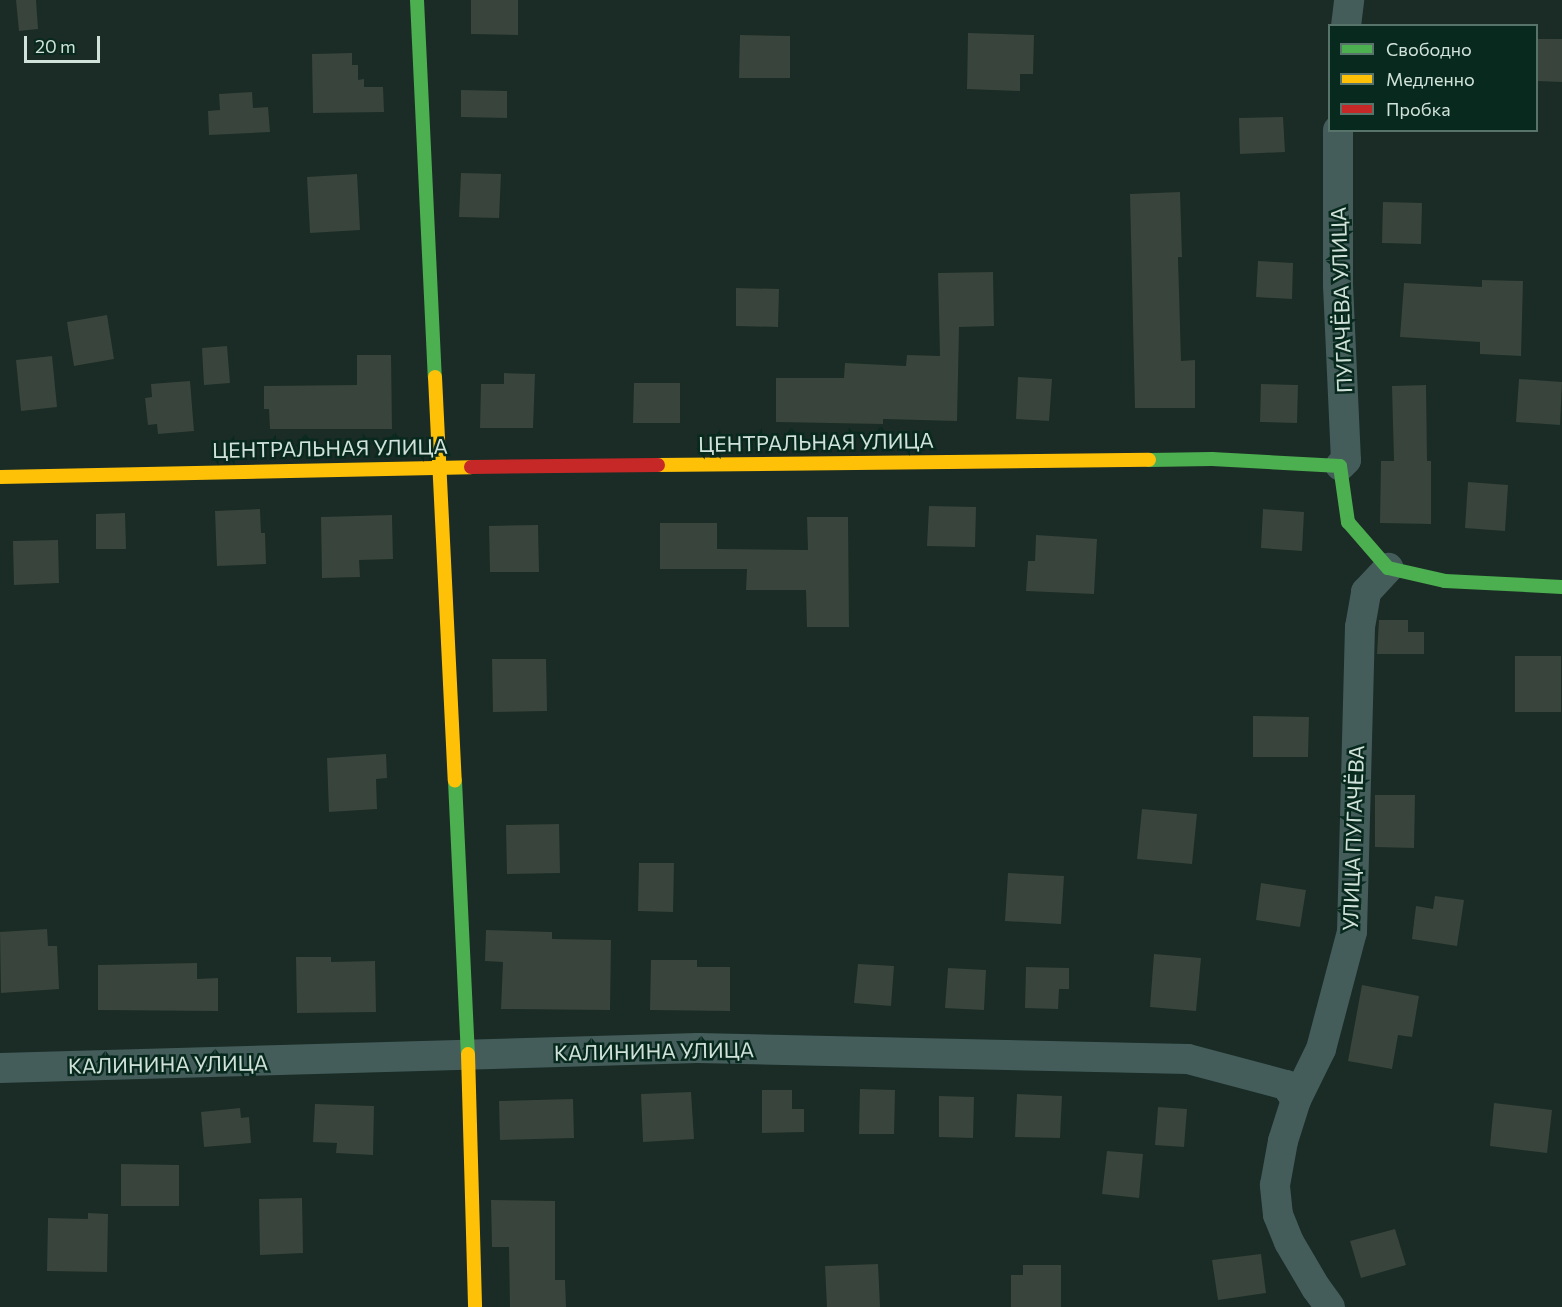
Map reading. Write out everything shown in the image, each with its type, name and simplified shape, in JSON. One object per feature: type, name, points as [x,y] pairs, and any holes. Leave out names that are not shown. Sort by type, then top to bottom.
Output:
[{"type":"street","points":[[417,0],[468,1056],[475,1307]]},
{"type":"street","points":[[1346,24],[1349,0]]},
{"type":"street","name":"ПУГАЧЁВА УЛИЦА","points":[[1338,132],[1338,285],[1346,460],[1340,466]]},
{"type":"street","name":"ЦЕНТРАЛЬНАЯ УЛИЦА","points":[[0,477],[439,467],[1212,459],[1340,466]]},
{"type":"street","points":[[1340,466],[1348,522],[1388,568],[1445,581],[1562,587]]},
{"type":"street","name":"УЛИЦА ПУГАЧЁВА","points":[[1330,1307],[1289,1242],[1278,1215],[1275,1185],[1283,1141],[1296,1100],[1321,1049],[1352,932],[1360,627],[1366,592],[1388,568]]},
{"type":"street","name":"КАЛИНИНА УЛИЦА","points":[[0,1068],[698,1048],[1188,1059],[1286,1085],[1296,1100]]},
{"type":"building","points":[[16,0],[36,0],[38,29],[19,31]]},
{"type":"building","points":[[471,0],[518,0],[518,35],[471,34]]},
{"type":"building","points":[[968,33],[1034,35],[1033,74],[1020,74],[1020,91],[967,89]]},
{"type":"building","points":[[740,35],[790,36],[790,78],[739,78]]},
{"type":"building","points":[[1538,39],[1562,39],[1562,82],[1538,81]]},
{"type":"building","points":[[352,53],[352,65],[358,65],[358,80],[364,79],[364,87],[383,87],[384,112],[313,113],[312,54]]},
{"type":"building","points":[[461,90],[507,91],[507,118],[461,117]]},
{"type":"building","points":[[252,92],[253,108],[268,107],[270,132],[209,135],[208,111],[220,110],[219,94]]},
{"type":"building","points":[[1283,117],[1285,152],[1240,154],[1239,118]]},
{"type":"building","points":[[461,173],[501,174],[499,218],[459,217]]},
{"type":"building","points":[[357,174],[360,230],[310,233],[307,177]]},
{"type":"building","points":[[1180,192],[1182,257],[1178,257],[1181,361],[1195,360],[1195,408],[1135,408],[1130,194]]},
{"type":"building","points":[[1383,202],[1422,203],[1421,244],[1382,243]]},
{"type":"building","points":[[1258,261],[1293,263],[1292,299],[1256,297]]},
{"type":"building","points":[[993,272],[994,326],[959,327],[957,421],[883,419],[883,424],[776,422],[776,378],[844,378],[845,363],[906,366],[907,355],[940,356],[938,273]]},
{"type":"building","points":[[1482,280],[1523,281],[1521,356],[1480,354],[1480,342],[1400,337],[1404,283],[1482,287]]},
{"type":"building","points":[[736,288],[779,289],[778,327],[736,326]]},
{"type":"building","points":[[107,315],[114,359],[74,366],[67,322]]},
{"type":"building","points":[[227,346],[230,383],[204,385],[202,348]]},
{"type":"building","points":[[357,355],[391,355],[392,429],[270,429],[269,409],[264,409],[264,386],[357,385]]},
{"type":"building","points":[[52,356],[57,407],[21,411],[16,360]]},
{"type":"building","points":[[504,373],[535,374],[533,428],[480,428],[481,384],[504,384]]},
{"type":"building","points":[[1018,377],[1052,379],[1049,421],[1016,419]]},
{"type":"building","points":[[1519,379],[1562,382],[1560,425],[1516,422]]},
{"type":"building","points":[[190,381],[194,431],[158,434],[157,424],[148,425],[145,398],[152,397],[151,384]]},
{"type":"building","points":[[634,383],[680,383],[680,423],[633,423]]},
{"type":"building","points":[[1261,384],[1298,385],[1297,423],[1260,422]]},
{"type":"building","points":[[1426,385],[1427,461],[1431,461],[1431,524],[1380,523],[1381,461],[1394,461],[1392,386]]},
{"type":"building","points":[[1468,482],[1508,485],[1505,531],[1465,528]]},
{"type":"building","points":[[929,506],[976,507],[975,547],[927,546]]},
{"type":"building","points":[[260,509],[261,533],[265,533],[266,564],[217,566],[215,511]]},
{"type":"building","points":[[1263,509],[1304,512],[1302,551],[1261,548]]},
{"type":"building","points":[[125,513],[126,549],[96,549],[96,514]]},
{"type":"building","points":[[392,515],[393,559],[359,560],[360,577],[322,578],[321,517]]},
{"type":"building","points":[[807,517],[848,517],[849,627],[807,627],[806,590],[746,590],[747,569],[660,569],[660,523],[717,523],[717,549],[808,550]]},
{"type":"building","points":[[538,525],[539,572],[490,572],[489,526]]},
{"type":"building","points":[[1036,535],[1097,539],[1094,594],[1026,591],[1028,561],[1035,561]]},
{"type":"building","points":[[58,540],[59,583],[14,585],[13,541]]},
{"type":"building","points":[[1379,620],[1408,620],[1408,632],[1424,632],[1424,654],[1377,654]]},
{"type":"building","points":[[1515,656],[1561,656],[1561,712],[1515,712]]},
{"type":"building","points":[[492,659],[546,659],[547,711],[493,712]]},
{"type":"building","points":[[1253,716],[1309,717],[1308,757],[1253,757]]},
{"type":"building","points":[[386,754],[387,778],[376,779],[377,809],[329,812],[327,758]]},
{"type":"building","points":[[1375,795],[1415,795],[1414,848],[1375,847]]},
{"type":"building","points":[[1142,809],[1197,814],[1192,864],[1137,859]]},
{"type":"building","points":[[559,824],[560,873],[507,874],[506,825]]},
{"type":"building","points":[[639,863],[674,863],[673,912],[638,911]]},
{"type":"building","points":[[1008,873],[1064,876],[1061,924],[1005,921]]},
{"type":"building","points":[[1261,883],[1306,890],[1300,927],[1256,920]]},
{"type":"building","points":[[1435,896],[1464,900],[1457,946],[1412,939],[1416,906],[1433,909]]},
{"type":"building","points":[[47,929],[48,946],[57,946],[59,989],[1,993],[0,932]]},
{"type":"building","points":[[486,930],[552,932],[552,939],[611,940],[610,1010],[501,1009],[503,962],[485,961]]},
{"type":"building","points":[[1154,954],[1201,958],[1196,1011],[1150,1007]]},
{"type":"building","points":[[296,957],[331,957],[331,962],[375,961],[376,1012],[297,1013]]},
{"type":"building","points":[[651,960],[697,960],[697,967],[730,967],[730,1011],[650,1010]]},
{"type":"building","points":[[197,963],[197,979],[218,978],[218,1011],[98,1010],[98,965]]},
{"type":"building","points":[[858,964],[894,966],[891,1006],[854,1003]]},
{"type":"building","points":[[1026,967],[1069,968],[1069,989],[1059,989],[1058,1009],[1025,1008]]},
{"type":"building","points":[[948,968],[986,970],[984,1010],[945,1008]]},
{"type":"building","points":[[1362,985],[1419,996],[1412,1037],[1398,1035],[1392,1069],[1348,1061]]},
{"type":"building","points":[[860,1089],[895,1090],[894,1134],[859,1134]]},
{"type":"building","points":[[762,1090],[792,1090],[792,1109],[804,1109],[804,1132],[762,1133]]},
{"type":"building","points":[[691,1092],[694,1139],[643,1142],[641,1094]]},
{"type":"building","points":[[1017,1094],[1062,1096],[1060,1138],[1015,1137]]},
{"type":"building","points":[[939,1096],[974,1097],[973,1138],[939,1137]]},
{"type":"building","points":[[573,1099],[574,1138],[500,1140],[499,1101]]},
{"type":"building","points":[[1494,1103],[1552,1110],[1547,1153],[1490,1146]]},
{"type":"building","points":[[315,1104],[374,1106],[373,1155],[336,1153],[337,1143],[313,1142]]},
{"type":"building","points":[[1158,1107],[1187,1109],[1184,1147],[1155,1145]]},
{"type":"building","points":[[240,1108],[241,1118],[249,1117],[251,1143],[204,1147],[201,1112]]},
{"type":"building","points":[[1107,1151],[1143,1154],[1139,1198],[1102,1194]]},
{"type":"building","points":[[121,1164],[179,1165],[179,1206],[121,1206]]},
{"type":"building","points":[[302,1198],[303,1253],[260,1255],[259,1199]]},
{"type":"building","points":[[491,1200],[555,1201],[555,1280],[565,1280],[566,1307],[510,1307],[509,1247],[492,1247]]},
{"type":"building","points":[[88,1213],[108,1214],[107,1272],[47,1271],[48,1218],[88,1219]]},
{"type":"building","points":[[1395,1229],[1406,1265],[1361,1278],[1350,1241]]},
{"type":"building","points":[[1261,1254],[1266,1293],[1218,1300],[1212,1260]]},
{"type":"building","points":[[878,1264],[880,1307],[827,1307],[825,1266]]},
{"type":"building","points":[[1023,1265],[1061,1265],[1061,1307],[1011,1307],[1011,1275],[1023,1275]]},
{"type":"traffic: fast","points":[[417,0],[435,377]]},
{"type":"traffic: fast","points":[[1149,460],[1212,459],[1340,466],[1348,522],[1388,568],[1445,581],[1562,587]]},
{"type":"traffic: fast","points":[[455,781],[468,1054]]},
{"type":"traffic: slow","points":[[435,377],[455,781]]},
{"type":"traffic: slow","points":[[658,465],[1149,460]]},
{"type":"traffic: slow","points":[[0,477],[471,467]]},
{"type":"traffic: slow","points":[[468,1054],[475,1307]]},
{"type":"traffic: jam","points":[[471,467],[658,465]]}]
